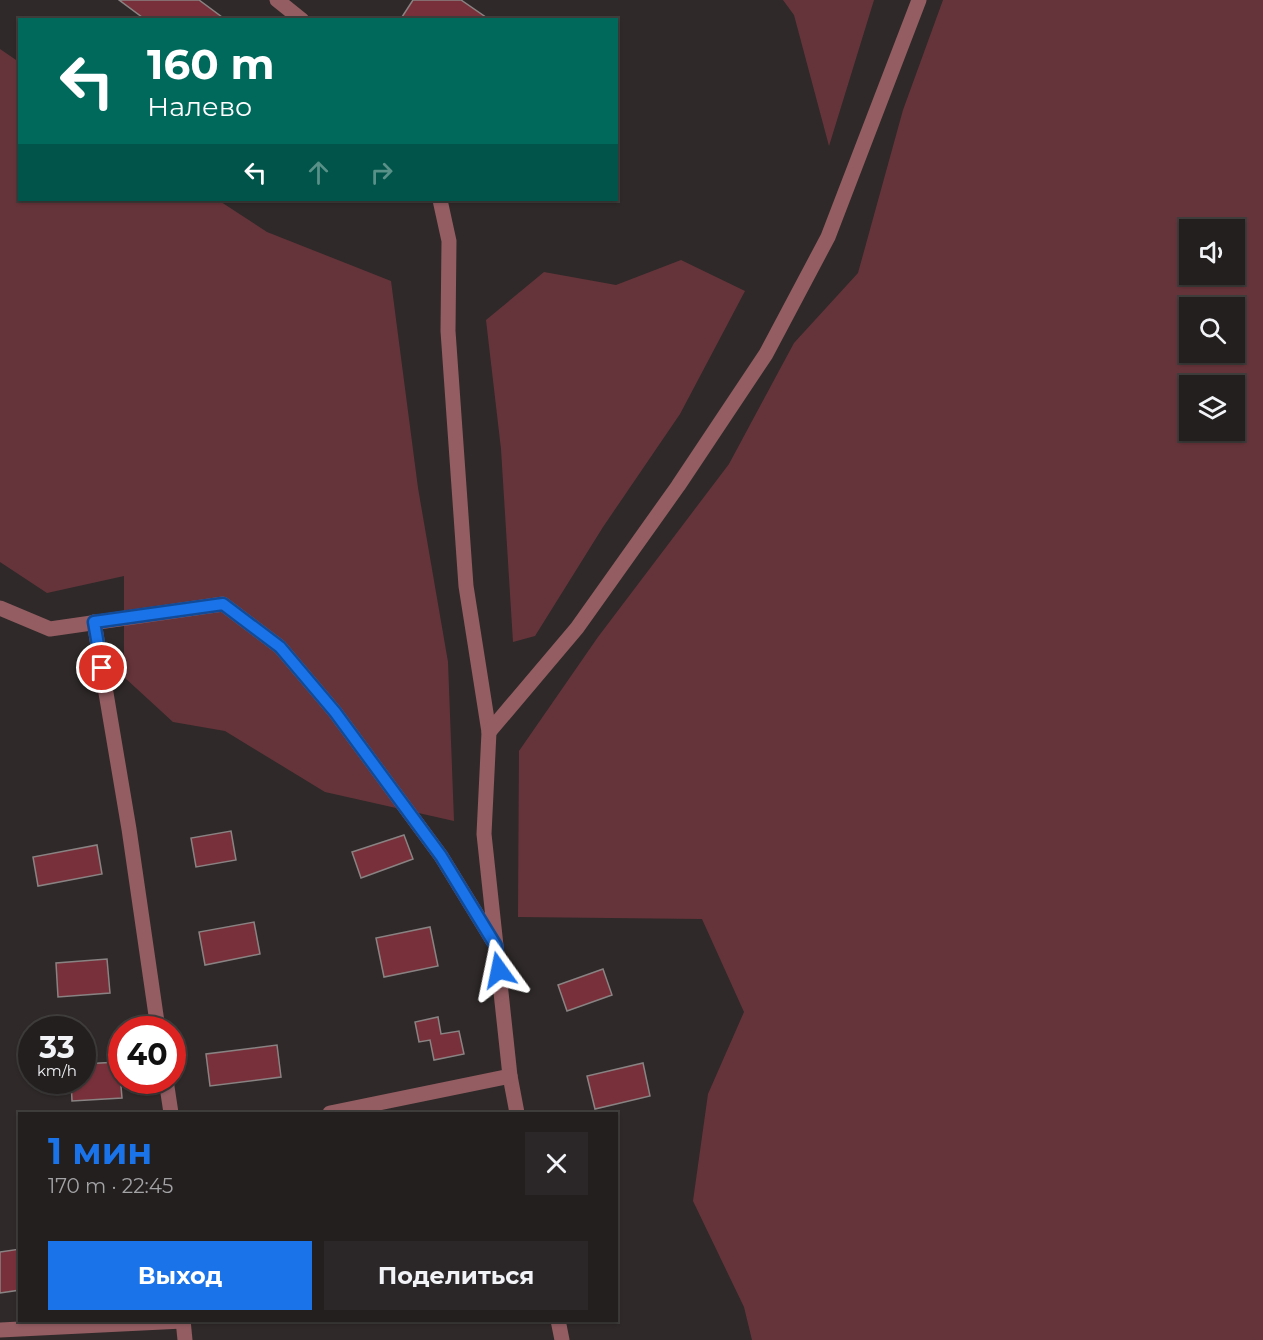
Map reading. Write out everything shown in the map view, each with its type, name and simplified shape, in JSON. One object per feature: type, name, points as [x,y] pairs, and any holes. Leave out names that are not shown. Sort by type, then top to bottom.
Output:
[{"type":"street","points":[[277,0],[300,18]]},
{"type":"street","points":[[489,732],[577,628],[678,486],[766,354],[828,237],[919,0]]},
{"type":"street","points":[[440,201],[449,241],[448,331],[466,586],[489,732],[484,834],[510,1076],[517,1112]]},
{"type":"street","points":[[0,608],[50,629],[223,604],[280,647],[335,712],[441,856],[496,946]]},
{"type":"street","points":[[94,622],[129,829],[156,1016]]},
{"type":"street","points":[[335,1112],[510,1076]]},
{"type":"street","points":[[168,1094],[171,1112]]},
{"type":"street","points":[[0,1330],[163,1322]]},
{"type":"street","points":[[183,1322],[185,1340]]},
{"type":"street","points":[[558,1322],[562,1340]]},
{"type":"shaded area","points":[[783,0],[874,0],[829,146],[794,15]]},
{"type":"shaded area","points":[[943,0],[1263,0],[1263,1340],[752,1340],[744,1307],[693,1201],[708,1094],[744,1012],[702,919],[518,917],[519,751],[598,637],[729,464],[794,343],[858,273],[903,110]]},
{"type":"shaded area","points":[[0,49],[18,61],[18,201],[220,201],[267,232],[391,281],[418,488],[448,662],[454,821],[325,792],[225,731],[173,722],[124,677],[124,576],[47,593],[0,562]]},
{"type":"shaded area","points":[[681,260],[745,291],[680,414],[603,527],[535,636],[513,642],[501,449],[486,320],[544,272],[616,285]]},
{"type":"building","points":[[119,0],[199,0],[223,18],[143,18]]},
{"type":"building","points":[[413,0],[461,0],[487,18],[401,18]]},
{"type":"building","points":[[231,831],[236,860],[196,867],[191,838]]},
{"type":"building","points":[[404,835],[413,859],[361,878],[352,852]]},
{"type":"building","points":[[97,845],[102,874],[38,886],[33,857]]},
{"type":"building","points":[[254,922],[260,954],[205,965],[199,932]]},
{"type":"building","points":[[430,927],[438,966],[384,977],[376,938]]},
{"type":"building","points":[[107,959],[110,993],[58,997],[56,963]]},
{"type":"building","points":[[603,969],[612,995],[567,1011],[558,985]]},
{"type":"building","points":[[438,1017],[441,1034],[459,1031],[464,1054],[434,1060],[430,1040],[419,1042],[415,1022]]},
{"type":"building","points":[[277,1045],[281,1077],[210,1086],[206,1054]]},
{"type":"building","points":[[96,1063],[108,1063],[108,1094],[122,1094],[122,1098],[72,1101],[72,1094],[96,1094]]},
{"type":"building","points":[[643,1063],[650,1096],[595,1109],[587,1076]]},
{"type":"building","points":[[18,1249],[18,1290],[0,1293],[0,1252]]},
{"type":"route","points":[[102,668],[94,622],[223,604],[280,647],[335,712],[441,856],[496,946],[499,970]]}]
